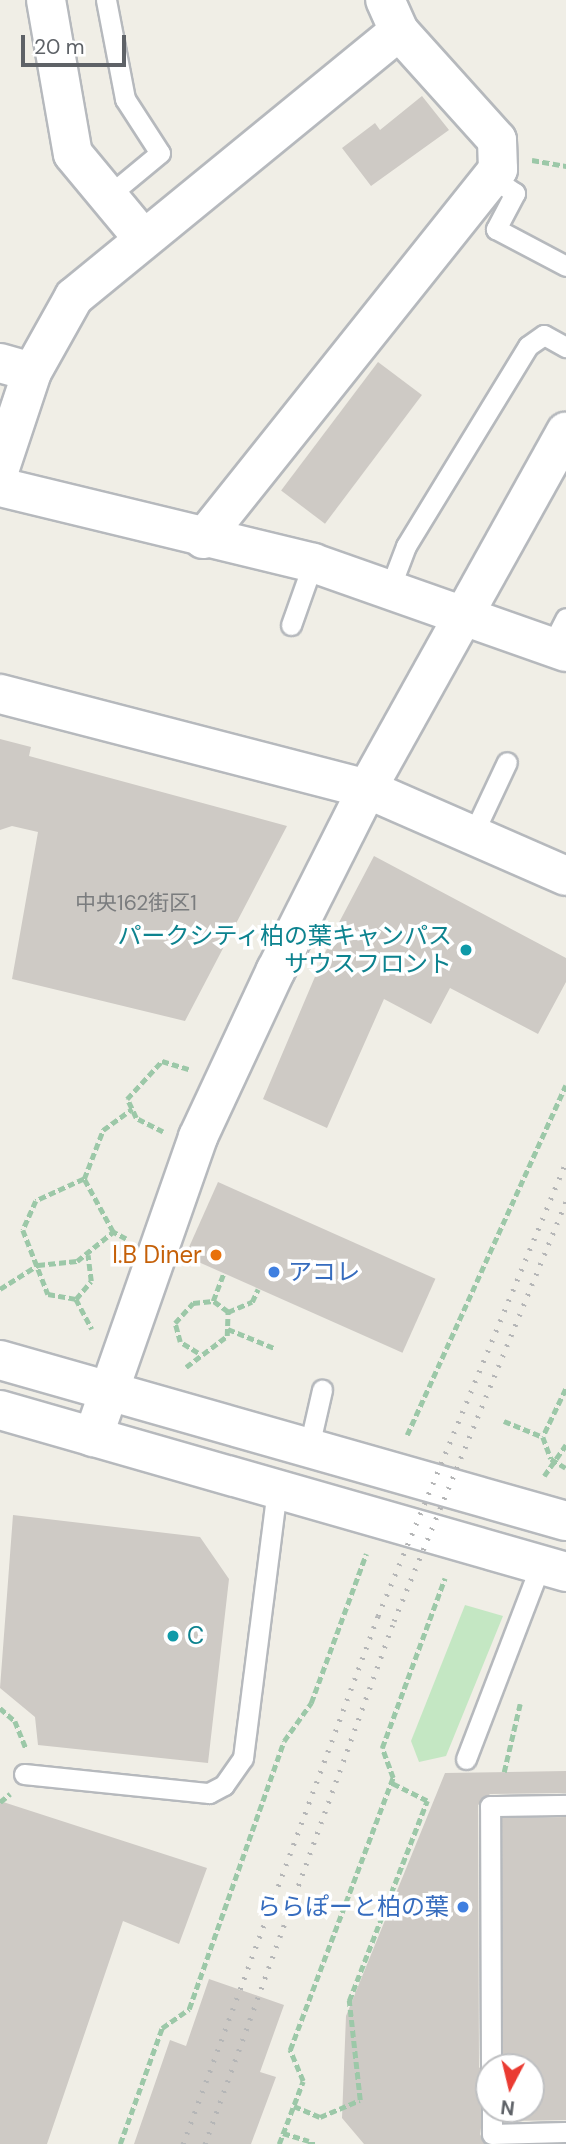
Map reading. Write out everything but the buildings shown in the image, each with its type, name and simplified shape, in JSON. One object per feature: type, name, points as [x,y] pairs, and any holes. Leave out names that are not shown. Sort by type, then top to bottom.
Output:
[{"type":"street","points":[[46,0],[73,154],[142,237]]},
{"type":"street","points":[[0,468],[16,367],[74,297],[392,15],[497,140],[502,153],[491,177],[203,539]]},
{"type":"street","points":[[93,1437],[106,1392],[198,1137],[367,789],[566,432]]},
{"type":"street","points":[[0,487],[313,564],[465,614],[561,638]]},
{"type":"street","points":[[0,694],[367,789],[474,832],[566,876]]},
{"type":"street","points":[[0,1360],[308,1451],[566,1521]]},
{"type":"street","points":[[0,1410],[553,1569]]},
{"type":"lane","points":[[106,0],[125,99],[160,153],[108,196]]},
{"type":"lane","points":[[491,177],[515,193],[496,229],[566,266]]},
{"type":"lane","points":[[390,588],[406,546],[528,346],[544,335],[566,347]]},
{"type":"lane","points":[[291,625],[313,564]]},
{"type":"lane","points":[[474,832],[507,762]]},
{"type":"lane","points":[[308,1451],[322,1390]]},
{"type":"lane","points":[[24,1774],[209,1793],[224,1785],[243,1758],[276,1489]]},
{"type":"lane","points":[[466,1759],[553,1569]]},
{"type":"lane","points":[[491,2053],[490,1805],[566,1805]]},
{"type":"lane","points":[[492,2123],[492,2134],[566,2132]]},
{"type":"path","points":[[170,1136],[136,1118],[127,1098],[162,1061],[197,1072]]},
{"type":"path","points":[[407,1435],[566,1085]]},
{"type":"path","points":[[76,1299],[48,1294],[23,1230],[36,1201],[84,1179],[103,1130],[132,1109]]},
{"type":"path","points":[[84,1179],[113,1232],[129,1240]]},
{"type":"path","points":[[0,1289],[38,1265],[57,1266],[88,1255],[113,1232]]},
{"type":"path","points":[[76,1299],[91,1281],[88,1255]]},
{"type":"path","points":[[213,1301],[224,1273]]},
{"type":"path","points":[[228,1312],[252,1302],[258,1289]]},
{"type":"path","points":[[76,1299],[95,1334]]},
{"type":"path","points":[[198,1353],[180,1342],[175,1323],[193,1303],[213,1301],[228,1312]]},
{"type":"path","points":[[186,1367],[198,1353],[216,1347],[228,1329],[228,1312]]},
{"type":"path","points":[[228,1329],[274,1348]]},
{"type":"path","points":[[566,1389],[543,1437],[551,1459],[566,1468]]},
{"type":"path","points":[[504,1421],[543,1437]]},
{"type":"path","points":[[544,1477],[551,1459],[566,1445]]},
{"type":"path","points":[[120,2144],[162,2028],[189,2009],[284,1741],[311,1703],[365,1554]]},
{"type":"path","points":[[279,2144],[303,2081],[290,2050],[391,1783],[382,1748],[447,1578]]},
{"type":"path","points":[[0,1708],[24,1738]]},
{"type":"path","points":[[294,2106],[320,2117],[360,2100],[349,2001],[428,1801],[391,1783]]},
{"type":"path","points":[[284,2133],[317,2144]]},
{"type":"green space","points":[[465,1605],[503,1616],[446,1756],[419,1762],[411,1741]]},
{"type":"railway","points":[[183,2144],[378,1616],[566,1163]]},
{"type":"railway","points":[[205,2144],[394,1621],[566,1201]]},
{"type":"place","name":"パークシティ柏の葉キャンパス サウスフロント","points":[[466,950]]},
{"type":"place","name":"I.B Diner","points":[[216,1255]]},
{"type":"place","name":"アコレ","points":[[274,1272]]},
{"type":"place","name":"C","points":[[173,1636]]},
{"type":"place","name":"ららぽーと柏の葉","points":[[463,1907]]}]
